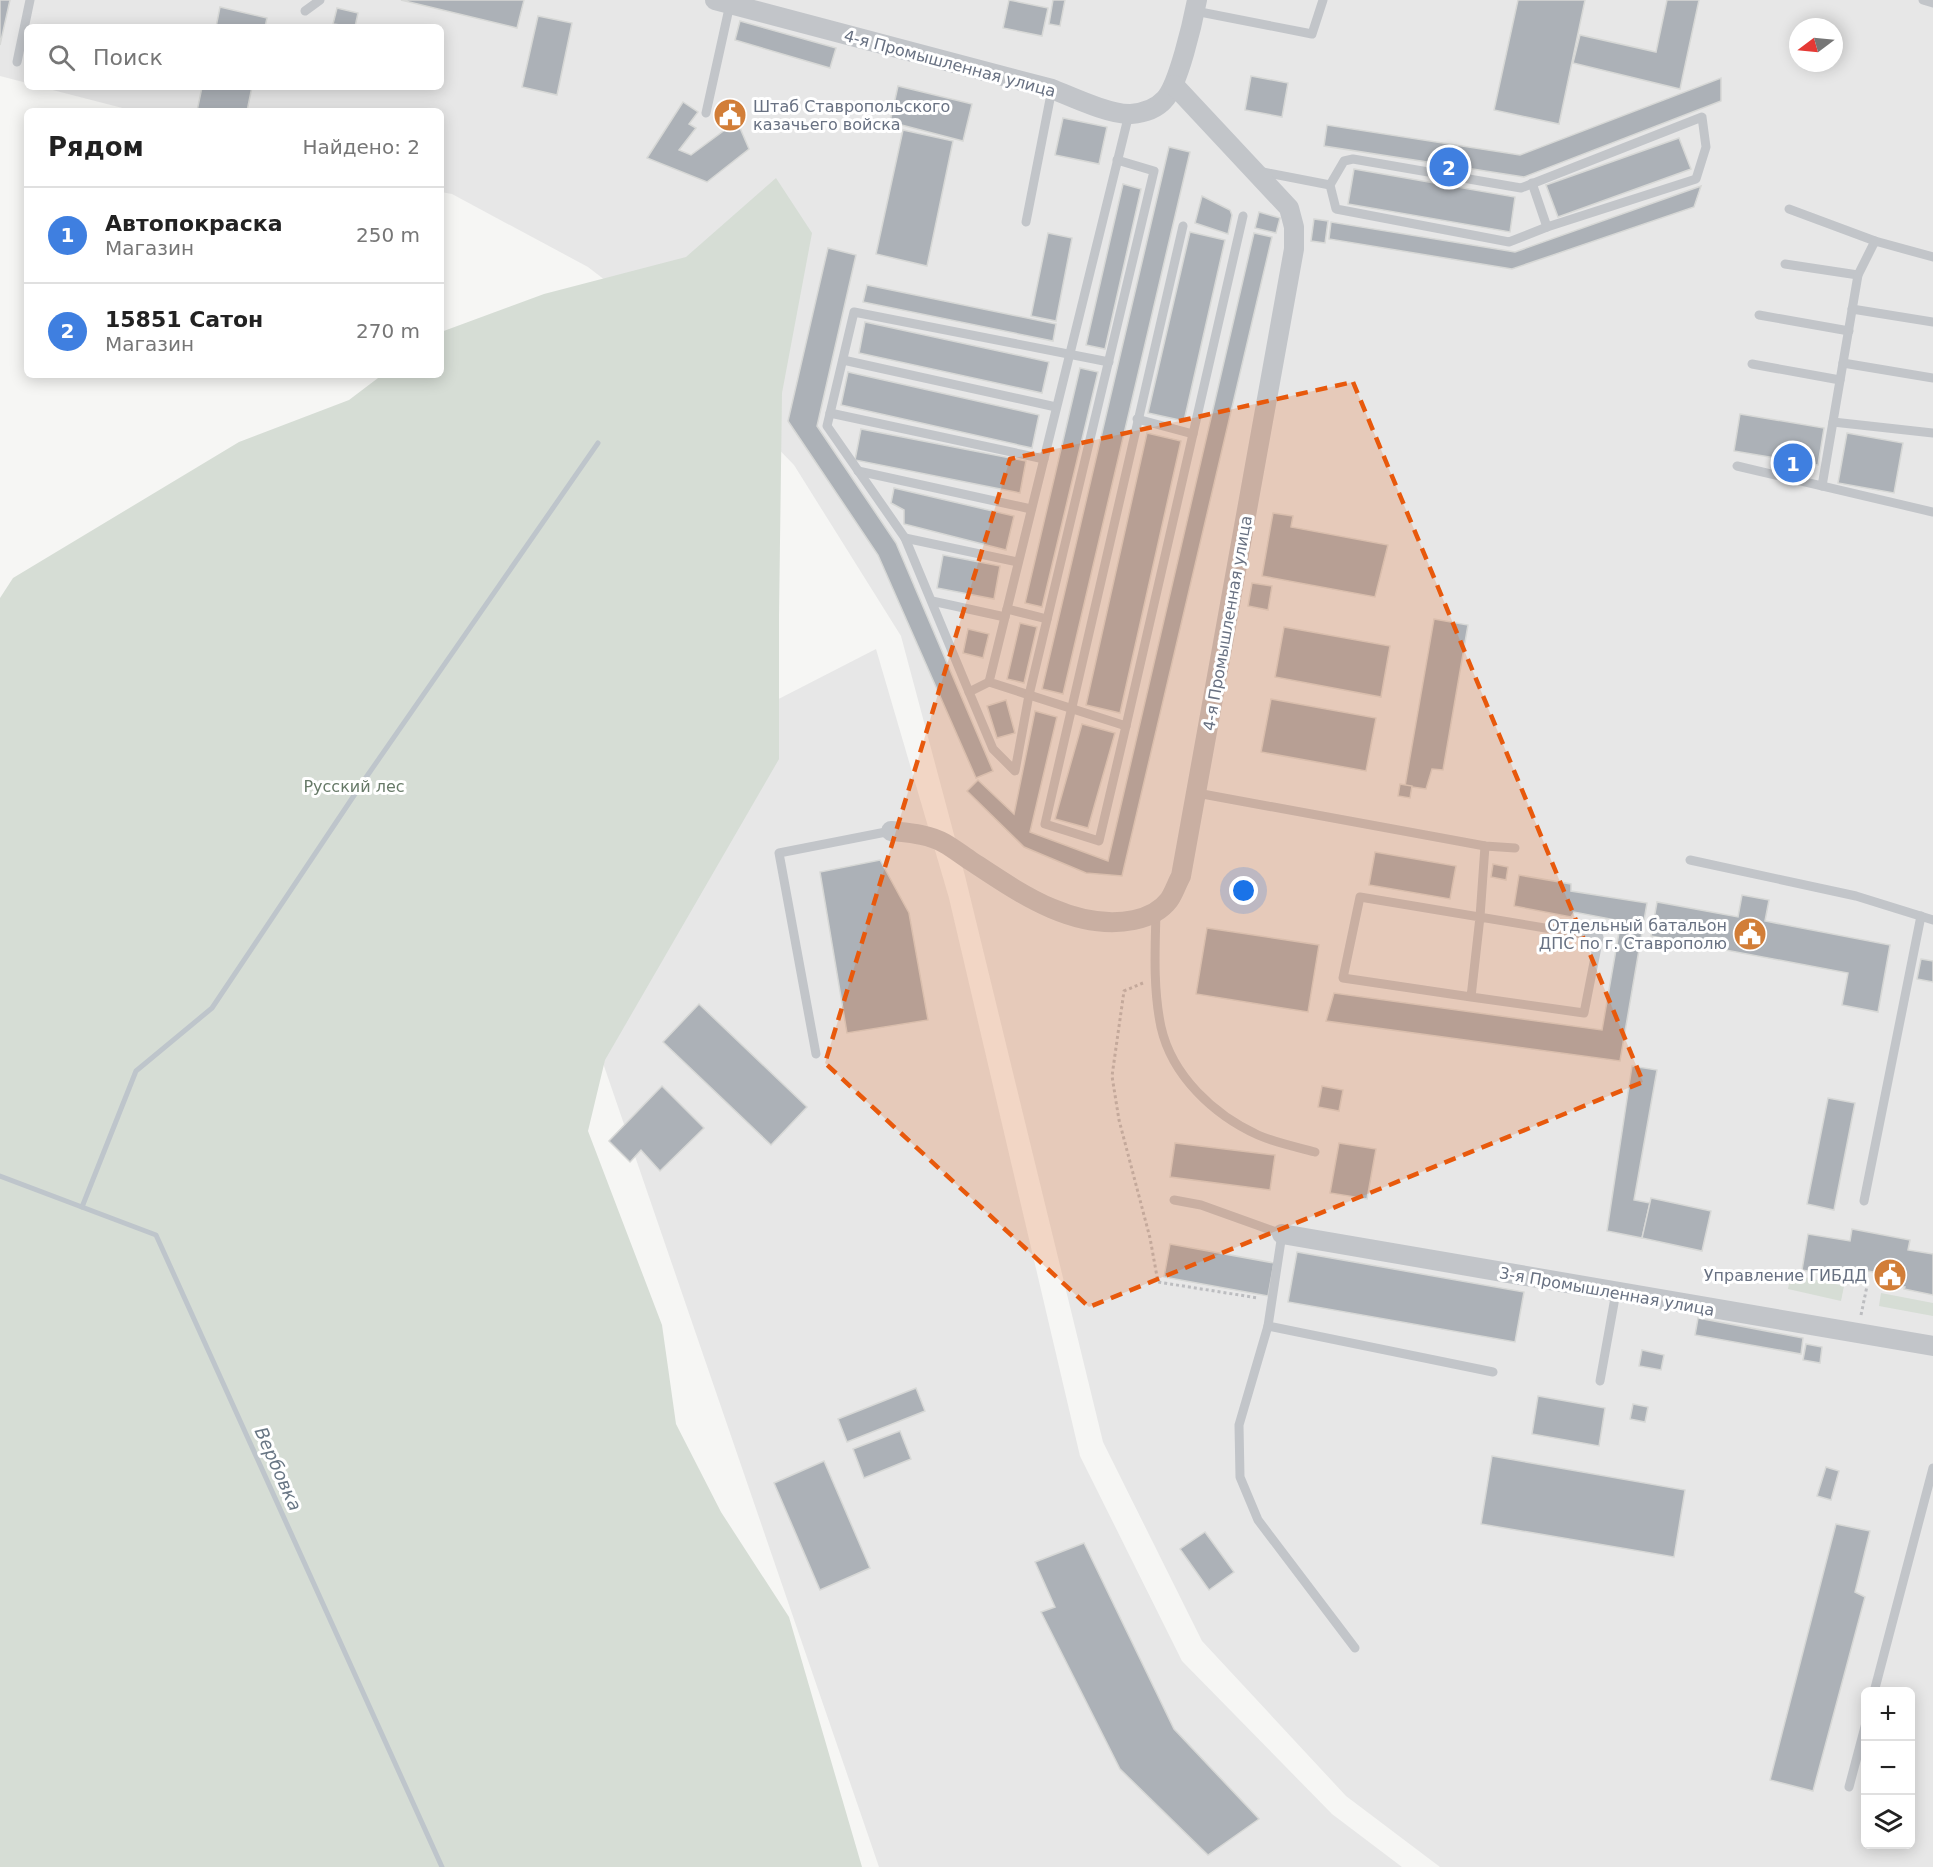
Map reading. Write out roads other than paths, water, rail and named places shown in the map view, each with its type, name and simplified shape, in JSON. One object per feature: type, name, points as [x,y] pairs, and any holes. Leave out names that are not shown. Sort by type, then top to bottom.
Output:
[{"type":"street","name":"4-я Промышленная улица","points":[[723,2],[1052,89],[1106,109],[1129,114]]},
{"type":"street","points":[[1129,114],[1148,111],[1164,100],[1174,85],[1196,6]]},
{"type":"street","name":"4-я Промышленная улица","points":[[1155,913],[1169,900],[1181,876],[1294,249],[1294,227],[1288,208],[1174,85]]},
{"type":"street","points":[[891,831],[921,835],[943,843],[1020,893],[1051,909],[1103,923],[1124,922],[1155,913]]},
{"type":"street","name":"3-я Промышленная улица","points":[[1282,1234],[1933,1346]]},
{"type":"lane","points":[[25,24],[30,0]]},
{"type":"lane","points":[[305,11],[320,0]]},
{"type":"lane","points":[[1196,6],[1312,34],[1323,0]]},
{"type":"lane","points":[[1923,0],[1933,3]]},
{"type":"lane","points":[[706,113],[723,2]]},
{"type":"lane","points":[[17,62],[24,29]]},
{"type":"lane","points":[[1026,222],[1052,89]]},
{"type":"lane","points":[[989,682],[1129,114]]},
{"type":"lane","points":[[1702,117],[1706,147],[1696,179],[1547,227],[1509,242],[1336,209],[1330,185],[1344,161],[1353,159],[1521,188],[1702,117]]},
{"type":"lane","points":[[1108,362],[854,312],[827,426],[905,538],[993,749],[1015,771],[1029,695],[1154,171],[1117,160]]},
{"type":"lane","points":[[1253,170],[1330,185]]},
{"type":"lane","points":[[1532,183],[1547,227]]},
{"type":"lane","points":[[1789,209],[1875,241],[1933,257]]},
{"type":"lane","points":[[1182,226],[1045,824],[1099,841],[1243,216]]},
{"type":"lane","points":[[1822,486],[1858,275],[1875,241]]},
{"type":"lane","points":[[1785,264],[1858,275]]},
{"type":"lane","points":[[1852,309],[1933,322]]},
{"type":"lane","points":[[1759,315],[1849,331]]},
{"type":"lane","points":[[843,360],[1056,407]]},
{"type":"lane","points":[[1843,363],[1933,378]]},
{"type":"lane","points":[[1752,364],[1840,380]]},
{"type":"lane","points":[[830,413],[1044,459]]},
{"type":"lane","points":[[1137,419],[1193,434]]},
{"type":"lane","points":[[1833,422],[1933,433]]},
{"type":"lane","points":[[1737,466],[1933,512]]},
{"type":"lane","points":[[858,471],[1031,509]]},
{"type":"lane","points":[[905,538],[1018,562]]},
{"type":"lane","points":[[932,601],[1047,619]]},
{"type":"lane","points":[[969,692],[989,682],[1126,726]]},
{"type":"lane","points":[[1197,793],[1485,846],[1515,848]]},
{"type":"lane","points":[[816,1054],[779,853],[891,831]]},
{"type":"lane","points":[[1471,997],[1485,846]]},
{"type":"lane","points":[[1690,860],[1856,896],[1933,920]]},
{"type":"lane","points":[[1360,897],[1480,917],[1599,937],[1584,1013],[1342,978],[1360,897]]},
{"type":"lane","points":[[1155,913],[1155,978],[1161,1028],[1173,1058],[1192,1087],[1221,1114],[1259,1136],[1315,1152]]},
{"type":"lane","points":[[1864,1201],[1921,916]]},
{"type":"lane","points":[[1174,1200],[1202,1206],[1282,1234],[1268,1326],[1239,1425],[1240,1477],[1258,1520],[1355,1648]]},
{"type":"lane","points":[[1600,1381],[1616,1292]]},
{"type":"lane","points":[[1268,1326],[1493,1372]]},
{"type":"lane","points":[[1875,1687],[1933,1468]]},
{"type":"lane","points":[[1849,1786],[1861,1741]]},
{"type":"waterway","points":[[82,1207],[136,1071],[212,1008],[367,776],[598,443]]},
{"type":"waterway","name":"Вербовка","points":[[0,1176],[156,1235],[442,1867]]},
{"type":"place","name":"Штаб Ставропольского казачьего войска","points":[[730,115]]},
{"type":"place","name":"15851 Сатон","points":[[1449,167]]},
{"type":"place","name":"Автопокраска","points":[[1793,463]]},
{"type":"place","name":"Отдельный батальон ДПС по г. Ставрополю","points":[[1750,934]]},
{"type":"place","name":"Управление ГИБДД","points":[[1890,1275]]},
{"type":"park label","name":"Русский лес","points":[[354,786]]}]
